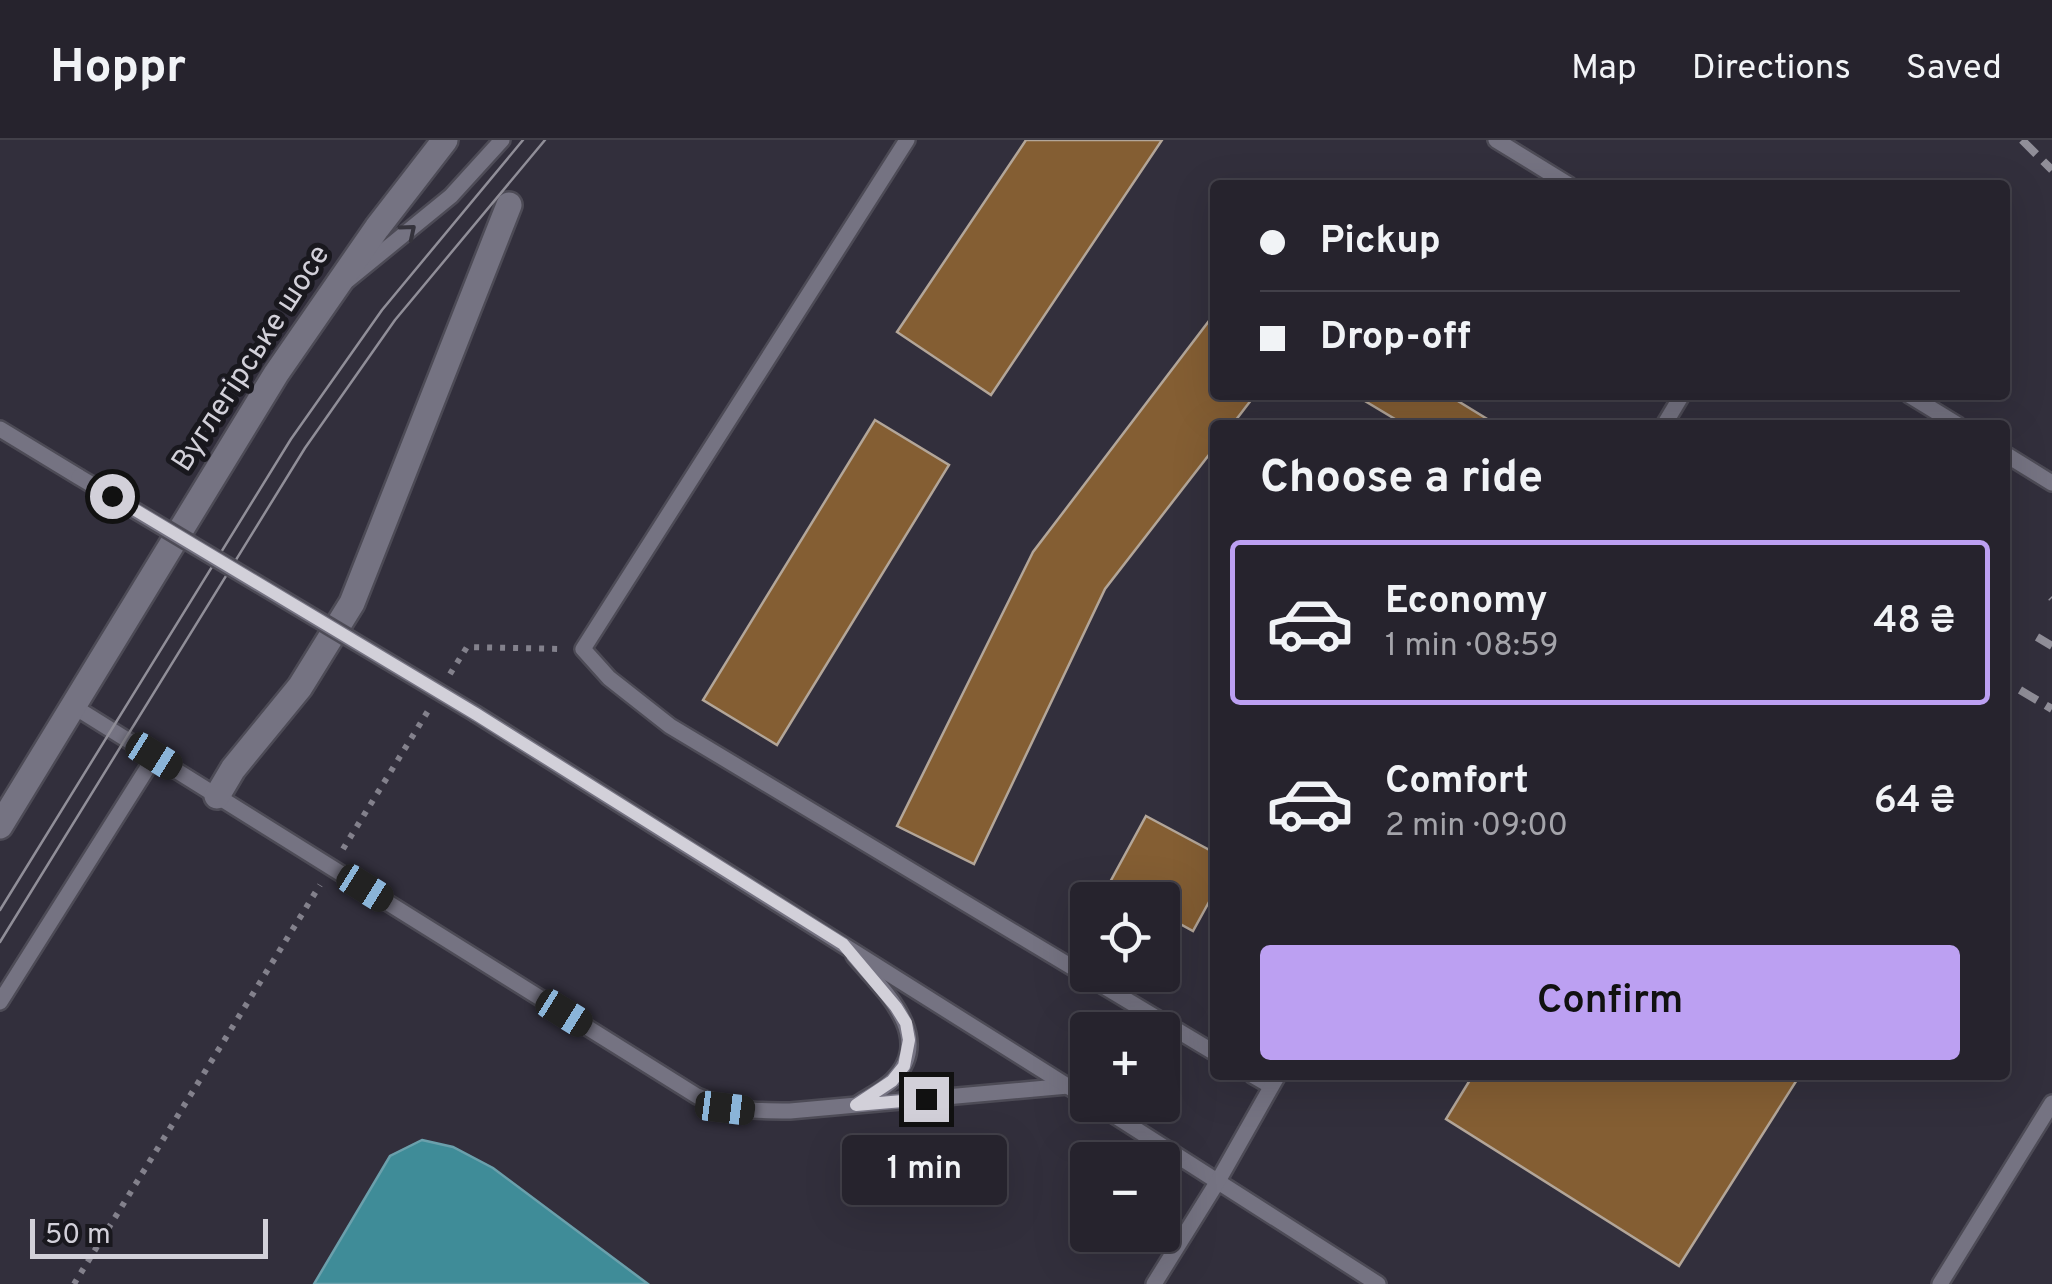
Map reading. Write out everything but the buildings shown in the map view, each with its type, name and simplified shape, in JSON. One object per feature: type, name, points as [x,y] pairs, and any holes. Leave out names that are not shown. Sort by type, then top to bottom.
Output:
[{"type":"street","name":"Вуглегірське шосе","points":[[0,826],[276,374],[445,140]]},
{"type":"street","points":[[217,796],[300,686],[352,602],[509,205]]},
{"type":"lane","points":[[333,291],[451,196],[502,140]]},
{"type":"lane","points":[[907,140],[583,650],[609,678],[670,726],[1210,1050]]},
{"type":"lane","points":[[1496,140],[1561,180]]},
{"type":"lane","points":[[1917,400],[1950,420]]},
{"type":"lane","points":[[0,429],[476,714],[1068,1086]]},
{"type":"lane","points":[[2010,457],[2052,483]]},
{"type":"lane","points":[[74,706],[697,1096],[725,1108],[790,1111],[1068,1086]]},
{"type":"lane","points":[[0,1002],[154,756]]},
{"type":"lane","points":[[843,944],[896,1007],[906,1023],[909,1040],[904,1066],[892,1081],[856,1105]]},
{"type":"lane","points":[[1154,1284],[1275,1081]]},
{"type":"lane","points":[[1940,1284],[2052,1103]]},
{"type":"lane","points":[[1125,1122],[1378,1284]]},
{"type":"path","points":[[446,681],[467,647],[583,650]]},
{"type":"path","points":[[74,1284],[436,698]]},
{"type":"water","points":[[422,1140],[453,1147],[493,1168],[648,1284],[314,1284],[390,1156]]},
{"type":"tram line","points":[[0,910],[291,439],[382,310],[523,140]]},
{"type":"tram line","points":[[0,942],[305,448],[395,320],[545,140]]},
{"type":"railway","points":[[2022,140],[2052,170]]},
{"type":"railway","points":[[2037,637],[2052,646]]},
{"type":"railway","points":[[2020,690],[2052,709]]},
{"type":"route","points":[[112,496],[476,714],[843,944],[896,1007],[906,1023],[909,1040],[904,1066],[892,1081],[856,1105],[926,1099]]}]
